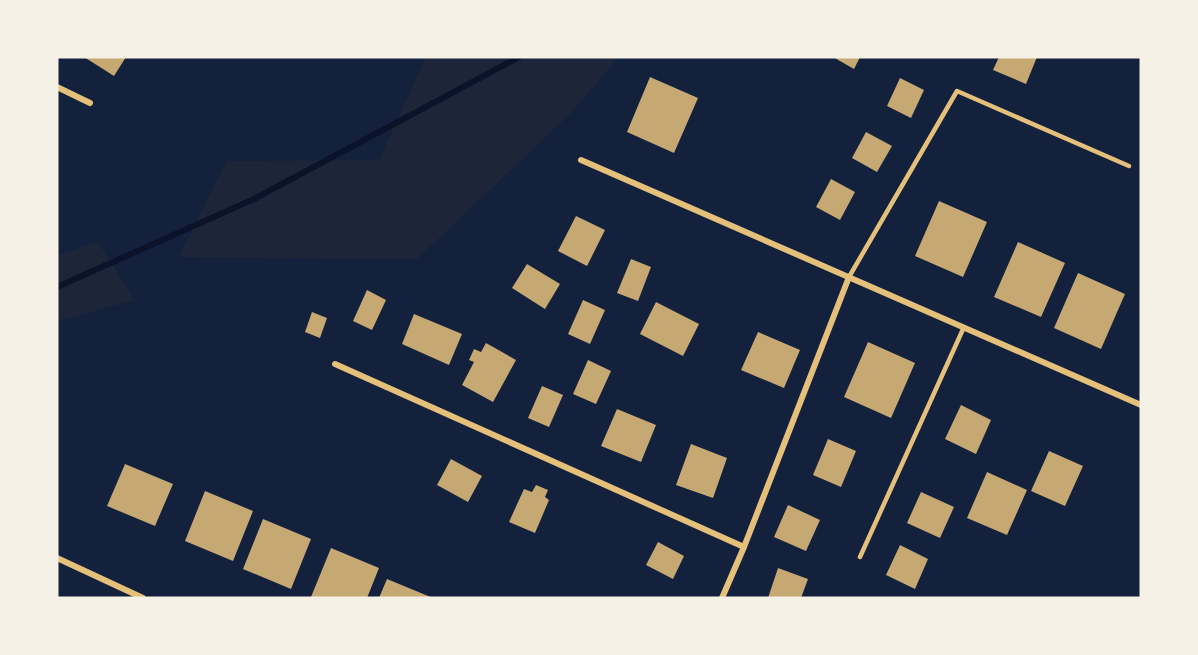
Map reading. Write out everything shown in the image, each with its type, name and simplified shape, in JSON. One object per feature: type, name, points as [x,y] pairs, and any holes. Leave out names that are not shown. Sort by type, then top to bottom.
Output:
[{"type":"street","points":[[57,87],[90,103]]},
{"type":"street","points":[[581,159],[1141,405]]},
{"type":"street","points":[[722,598],[849,277]]},
{"type":"street","points":[[335,364],[744,547]]},
{"type":"street","points":[[57,558],[143,598]]},
{"type":"lane","points":[[849,277],[957,91],[1129,166]]},
{"type":"lane","points":[[860,556],[964,327]]},
{"type":"shaded area","points":[[426,57],[619,57],[570,114],[417,259],[179,257],[227,161],[379,160]]},
{"type":"shaded area","points":[[98,242],[135,300],[57,321],[57,255]]},
{"type":"building","points":[[84,57],[126,57],[114,76]]},
{"type":"building","points":[[833,57],[860,57],[854,69]]},
{"type":"building","points":[[999,57],[1037,57],[1026,84],[993,70]]},
{"type":"building","points":[[650,77],[698,98],[674,153],[627,132]]},
{"type":"building","points":[[900,78],[924,90],[911,118],[887,106]]},
{"type":"building","points":[[866,132],[892,146],[877,172],[852,158]]},
{"type":"building","points":[[831,179],[855,192],[840,220],[816,207]]},
{"type":"building","points":[[939,201],[987,222],[963,277],[915,256]]},
{"type":"building","points":[[576,216],[605,230],[587,266],[558,251]]},
{"type":"building","points":[[1018,242],[1065,263],[1041,317],[994,297]]},
{"type":"building","points":[[631,259],[651,267],[638,301],[617,293]]},
{"type":"building","points":[[527,264],[560,284],[545,309],[512,288]]},
{"type":"building","points":[[1078,273],[1125,294],[1101,349],[1054,328]]},
{"type":"building","points":[[367,290],[386,300],[372,330],[353,321]]},
{"type":"building","points":[[583,300],[605,310],[590,344],[568,334]]},
{"type":"building","points":[[656,302],[699,324],[683,356],[640,334]]},
{"type":"building","points":[[312,312],[327,318],[320,338],[305,332]]},
{"type":"building","points":[[414,314],[462,334],[449,365],[402,344]]},
{"type":"building","points":[[758,332],[800,350],[784,388],[741,370]]},
{"type":"building","points":[[868,342],[915,363],[891,418],[844,397]]},
{"type":"building","points":[[486,343],[516,360],[493,402],[462,385],[474,362],[469,360],[474,349],[481,352]]},
{"type":"building","points":[[588,360],[611,371],[596,404],[573,394]]},
{"type":"building","points":[[542,386],[563,395],[549,427],[528,418]]},
{"type":"building","points":[[961,405],[991,420],[976,454],[945,439]]},
{"type":"building","points":[[617,409],[656,425],[641,462],[601,446]]},
{"type":"building","points":[[828,439],[856,451],[841,487],[813,475]]},
{"type":"building","points":[[691,444],[727,458],[713,498],[676,485]]},
{"type":"building","points":[[1049,451],[1083,466],[1065,506],[1031,491]]},
{"type":"building","points":[[451,459],[482,476],[468,502],[437,485]]},
{"type":"building","points":[[125,464],[173,484],[155,526],[107,506]]},
{"type":"building","points":[[987,472],[1027,490],[1007,535],[967,518]]},
{"type":"building","points":[[536,485],[548,490],[545,497],[549,500],[535,533],[509,522],[524,489],[532,492]]},
{"type":"building","points":[[205,491],[253,511],[233,561],[185,541]]},
{"type":"building","points":[[921,492],[954,507],[940,538],[907,523]]},
{"type":"building","points":[[788,505],[820,520],[806,551],[774,537]]},
{"type":"building","points":[[263,519],[311,539],[291,589],[243,569]]},
{"type":"building","points":[[658,542],[684,556],[673,579],[646,565]]},
{"type":"building","points":[[900,545],[928,559],[915,589],[886,575]]},
{"type":"building","points":[[331,548],[379,568],[367,598],[311,597]]},
{"type":"building","points":[[778,568],[808,579],[801,598],[768,598]]},
{"type":"building","points":[[387,579],[433,598],[379,598]]},
{"type":"waterway","points":[[57,287],[254,199],[519,57]]}]
